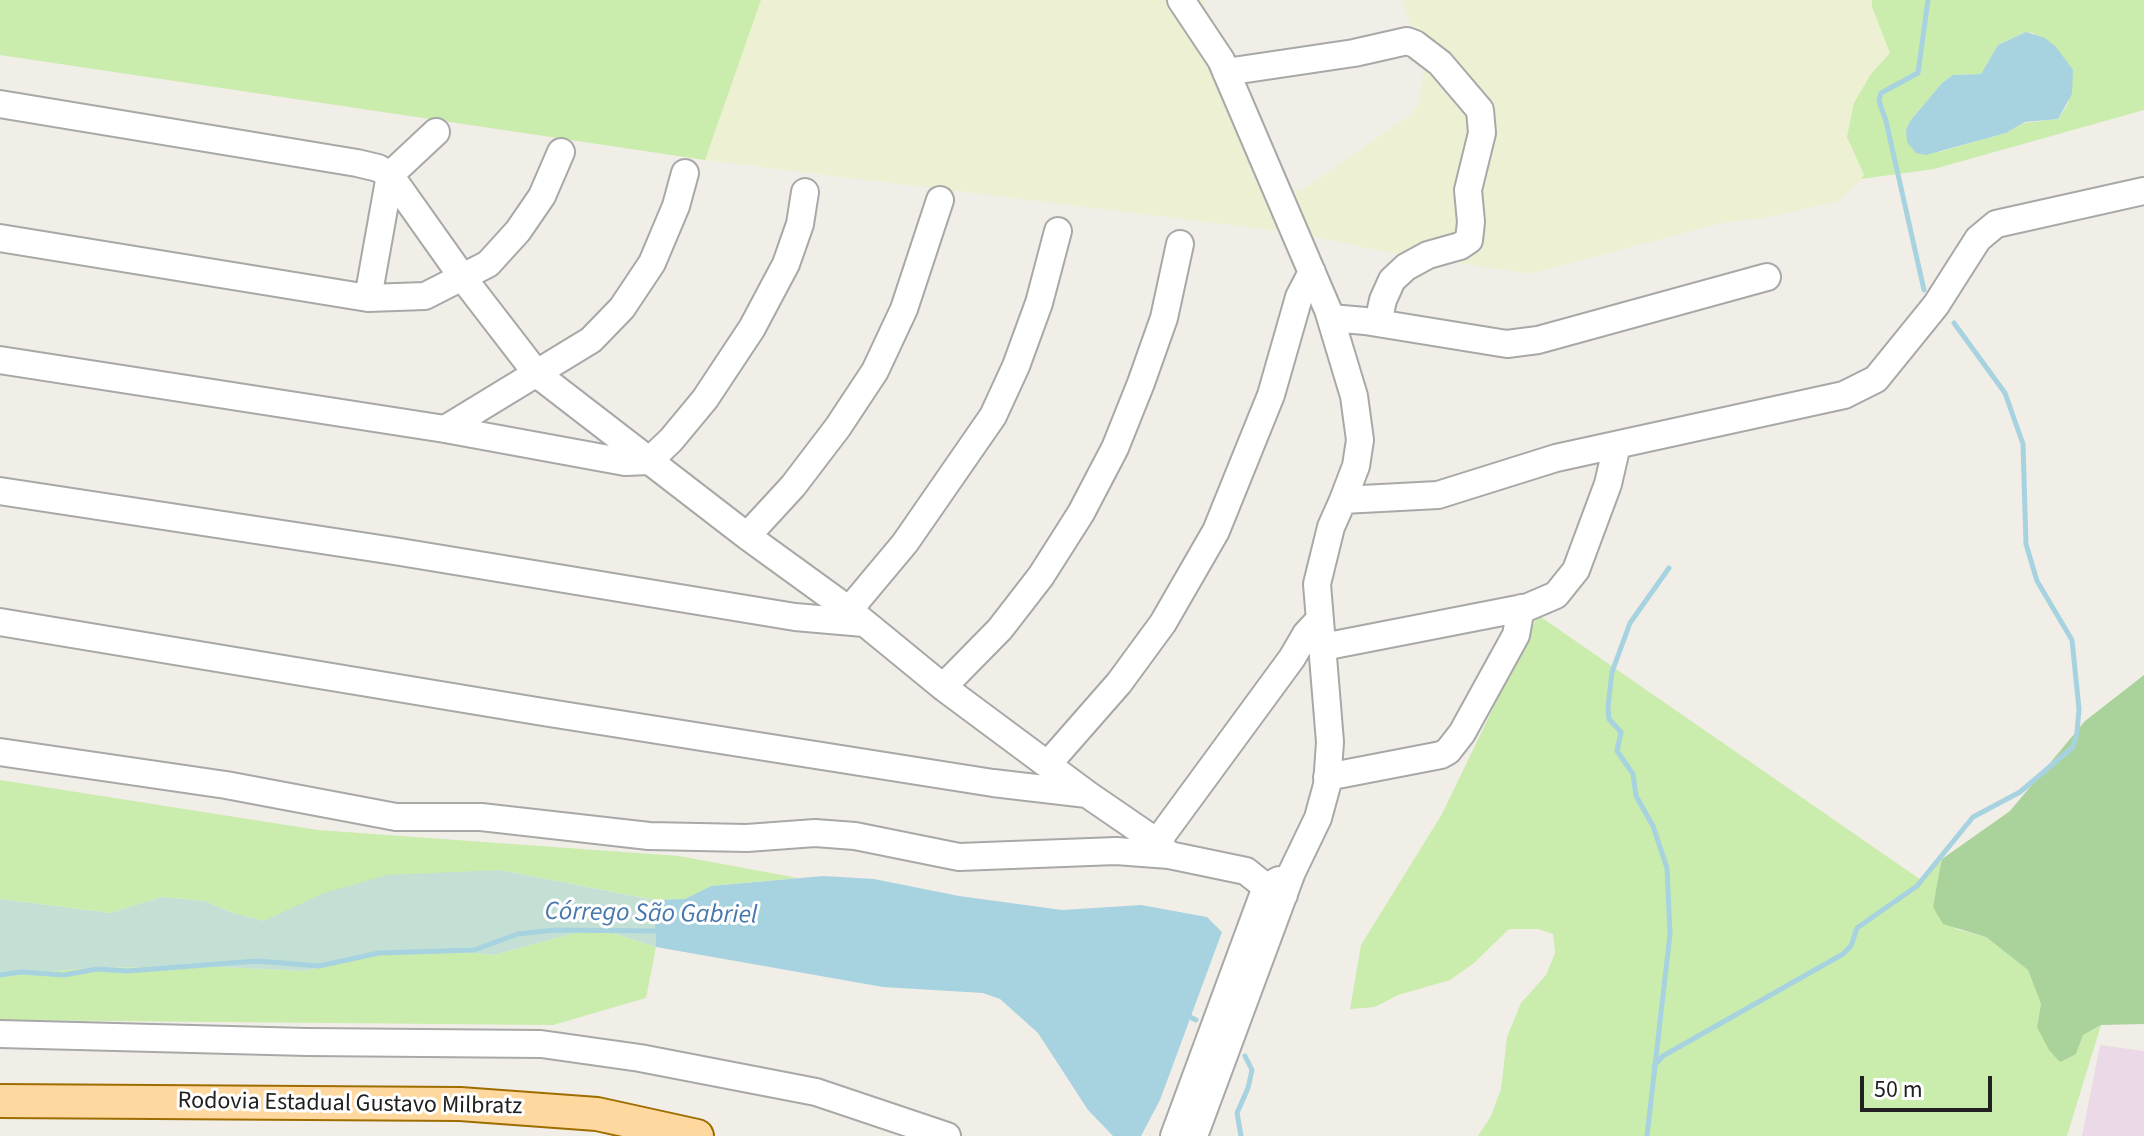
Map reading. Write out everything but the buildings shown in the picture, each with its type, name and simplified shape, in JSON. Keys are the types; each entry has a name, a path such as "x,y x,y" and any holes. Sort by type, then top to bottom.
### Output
{"main road":[{"name":"Rodovia Estadual Gustavo Milbratz","path":"0,1101 460,1104 597,1114 697,1136"}],"street":[{"path":"1174,1136 1281,884 1318,818 1327,777 1330,742 1317,584 1331,527 1356,466 1360,440 1354,396 1331,318 1226,72 1181,0"},
{"path":"1226,72 1354,53 1407,41 1440,63 1480,110 1482,133 1468,190 1469,240 1406,267 1392,280 1378,323"},
{"path":"0,104 357,163 378,168 390,175 463,278 537,374 856,616 943,687 1163,849"},
{"path":"368,298 390,175 436,132"},
{"path":"0,238 368,298 425,296 488,264 518,231 542,196 561,152"},
{"path":"445,429 591,340 622,308 652,263 676,206 685,173"},
{"path":"1343,500 1438,495 1556,458 1844,395 1876,379 1905,347 1978,239 1996,224 2144,191"},
{"path":"0,360 445,429 625,462 649,461 705,399 752,328 786,264 800,224 805,192"},
{"path":"747,536 793,486 875,371 904,309 940,200"},
{"path":"856,616 993,416 1016,366 1039,303 1058,231"},
{"path":"943,687 1008,618 1041,576 1081,513 1115,448 1141,383 1164,318 1180,244"},
{"path":"1048,764 1119,683 1163,623 1216,531 1271,395 1299,297 1312,272"},
{"path":"1331,318 1498,344 1522,342 1767,277"},
{"path":"1323,647 1521,608 1556,595 1576,570 1608,484 1617,445"},
{"path":"0,491 394,551 795,617 856,616"},
{"path":"1327,777 1441,755 1448,751 1462,733 1516,635 1521,608"},
{"path":"1163,849 1306,634 1320,619"},
{"path":"0,622 543,712 993,783 1087,794"},
{"path":"0,752 226,785 396,817 481,817 649,836 747,838 815,833 855,836 959,857 1163,849 1246,871 1281,884"},
{"path":"1194,1136 1281,884"},
{"path":"0,1034 541,1044 697,1068 816,1092 947,1136"}],"shaded area":[{"path":"2100,1045 2144,1051 2144,1136 2082,1136"}],"green space":[{"path":"0,0 761,0 705,160 0,55"},
{"path":"761,0 1203,0 1260,146 1283,189 1302,190 1410,115 1419,103 1425,60 1401,0 1872,0 1890,53 1871,74 1847,137 1864,176 1840,201 1768,217 1722,223 1529,274 1371,249 1303,234 705,160"},
{"path":"1872,0 2144,0 2144,110 1934,169 1861,179 1864,175 1847,137 1854,103 1871,74 1890,53","holes":["2026,32 2034,33 2069,102 2058,119 2024,123 2006,133 1939,152 1906,130 1942,83 1953,75 1981,74 1998,45"]},
{"path":"1538,615 1921,880 1942,859 1933,907 1956,929 1986,937 2028,970 2041,1004 2037,1027 2076,1054 2083,1035 2101,1025 2067,1136 1478,1136 1491,1116 1501,1089 1507,1037 1521,1003 1546,975 1555,953 1553,934 1538,929 1509,929 1474,963 1450,980 1398,995 1375,1007 1350,1009 1361,945 1442,814"},
{"path":"2144,675 2144,1024 2101,1025 2083,1035 2076,1054 2060,1062 2049,1050 2037,1027 2041,1004 2028,970 1986,937 1943,924 1933,907 1940,868 1942,859 2010,811 2085,721"},
{"path":"0,780 318,830 679,856 798,878 711,886 685,899 655,900 500,870 289,911 264,921 204,901 162,897 110,913 0,899"},
{"path":"500,870 654,900 656,947 613,933 575,933 494,955 439,949 364,957 304,971 203,966 90,968 0,976 0,899 110,913 162,897 204,901 264,921 324,893 387,875"},
{"path":"575,933 613,933 656,947 646,998 553,1025 0,1020 0,976 90,968 203,966 304,971 364,957 439,949 494,955"}],"water":[{"path":"2026,32 2045,38 2073,70 2072,94 2058,119 2025,122 2006,133 1926,155 1916,153 1907,142 1906,130 1942,83 1953,75 1981,74 1998,45"},
{"path":"823,876 874,879 959,896 1062,910 1141,905 1207,917 1222,932 1160,1100 1141,1136 1113,1136 1088,1110 1038,1033 1000,999 983,993 883,987 656,947 654,900 685,899 711,886"}],"waterway":[{"path":"1924,290 1879,101 1881,93 1918,73 1928,0"},
{"path":"1654,1066 1663,1056 1843,954 1851,946 1857,928 1917,886 1973,817 2020,792 2073,747 2079,709 2072,640 2037,581 2026,544 2023,444 2005,393 1954,323"},
{"path":"1647,1136 1670,934 1667,868 1653,826 1636,796 1633,774 1617,751 1621,732 1609,719 1608,707 1612,672 1630,623 1669,568"},
{"name":"Córrego São Gabriel","path":"0,975 21,972 64,975 97,969 127,971 257,961 319,966 379,953 474,950 518,934 555,930 661,931"},
{"name":"Córrego São Gabriel","path":"1186,1015 1196,1020"},
{"name":"Córrego São Gabriel","path":"1241,1136 1237,1113 1252,1070 1245,1056"}]}
